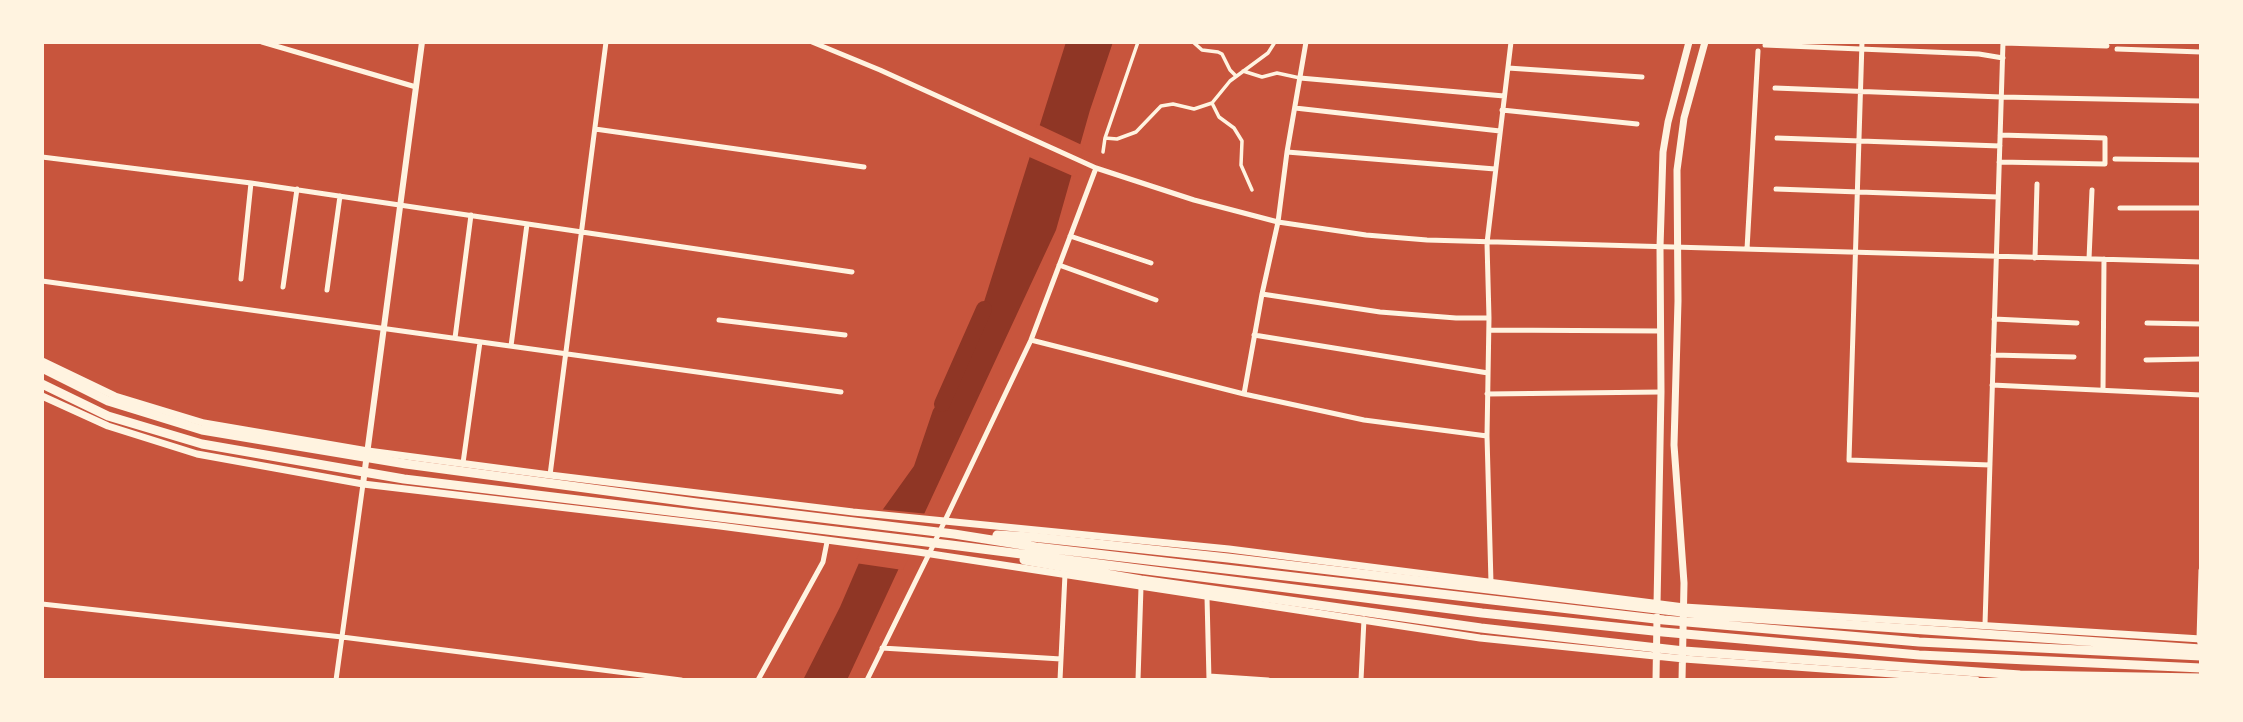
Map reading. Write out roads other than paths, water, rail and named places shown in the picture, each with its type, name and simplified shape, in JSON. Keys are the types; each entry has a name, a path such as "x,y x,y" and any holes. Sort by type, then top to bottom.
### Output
{"highway":[{"path":"42,368 108,401 202,430 406,464 683,502 1664,621 1919,642 2201,656"},
{"path":"42,384 108,415 202,444 404,479 1482,613 1919,655 2201,668"},
{"path":"954,534 1032,537 1758,620 2201,649"},
{"path":"951,545 1141,580 1684,655 1751,656 2020,674 2201,678"}],"main road":[{"path":"1656,680 1661,391 1660,247 1665,142 1689,42"},
{"path":"1682,680 1684,610 1674,444 1678,301 1677,170 1682,128 1705,42"},
{"path":"42,361 115,396 204,423 369,451 853,512 1229,549 1657,607"},
{"path":"42,396 108,426 197,454 363,484 911,551 1480,638 1656,652"},
{"path":"1684,610 1985,624 2200,639"},
{"path":"1684,655 1871,677 1976,680"}],"street":[{"path":"262,42 416,87"},
{"path":"335,680 369,451 422,42"},
{"path":"550,475 606,42"},
{"path":"812,42 1096,168 1194,200 1278,222 1396,238 1487,243 2201,262"},
{"path":"1103,152 1105,138 1138,42"},
{"path":"1193,42 1202,50 1222,54 1236,76"},
{"path":"1105,138 1117,139 1136,132 1161,106 1173,104 1194,109 1212,103 1236,76 1268,52 1275,42"},
{"path":"1244,394 1278,222 1306,42"},
{"path":"1490,583 1486,436 1489,330 1487,243 1511,42"},
{"path":"1985,624 2003,43 2107,46"},
{"path":"1765,46 1862,46 2003,58"},
{"path":"1862,46 1849,460 1990,465"},
{"path":"2117,49 2201,52"},
{"path":"1747,249 1758,51"},
{"path":"1508,68 1642,77"},
{"path":"1243,71 1262,78 1277,73 1300,78 1504,96"},
{"path":"1775,88 2001,97 2201,101"},
{"path":"1212,103 1220,117 1234,128 1242,141 1241,165 1252,190"},
{"path":"1295,108 1500,131"},
{"path":"1502,110 1637,124"},
{"path":"595,129 864,167"},
{"path":"1999,162 2105,164 2105,138 2000,135"},
{"path":"1777,138 2000,146"},
{"path":"1287,152 1495,169"},
{"path":"42,157 297,189 852,272"},
{"path":"2115,159 2201,160"},
{"path":"867,680 1031,340 1096,168"},
{"path":"241,279 251,183"},
{"path":"2035,258 2037,184"},
{"path":"283,287 297,189"},
{"path":"1776,189 1998,197"},
{"path":"2089,259 2092,190"},
{"path":"327,290 340,196"},
{"path":"2120,208 2201,208"},
{"path":"455,338 471,215"},
{"path":"511,346 527,224"},
{"path":"1070,236 1151,263"},
{"path":"2102,390 2104,260"},
{"path":"1059,265 1156,300"},
{"path":"42,281 841,391"},
{"path":"1262,294 1380,312 1489,318"},
{"path":"1994,319 2077,323"},
{"path":"719,320 845,335"},
{"path":"2147,323 2201,324"},
{"path":"1489,330 1661,331"},
{"path":"1254,335 1488,373"},
{"path":"1031,340 1244,394 1364,420 1486,436"},
{"path":"463,463 480,342"},
{"path":"1993,355 2074,357"},
{"path":"2146,360 2201,359"},
{"path":"1992,385 2201,395"},
{"path":"1487,394 1661,391"},
{"path":"758,680 824,562 827,542"},
{"path":"2201,570 2201,649"},
{"path":"1060,680 1065,574"},
{"path":"1138,680 1141,587"},
{"path":"1207,597 1209,678 1268,680"},
{"path":"42,604 342,637 681,680"},
{"path":"1362,680 1364,619"},
{"path":"882,648 1061,659"}],"waterway":[{"path":"942,404 984,309"}]}
